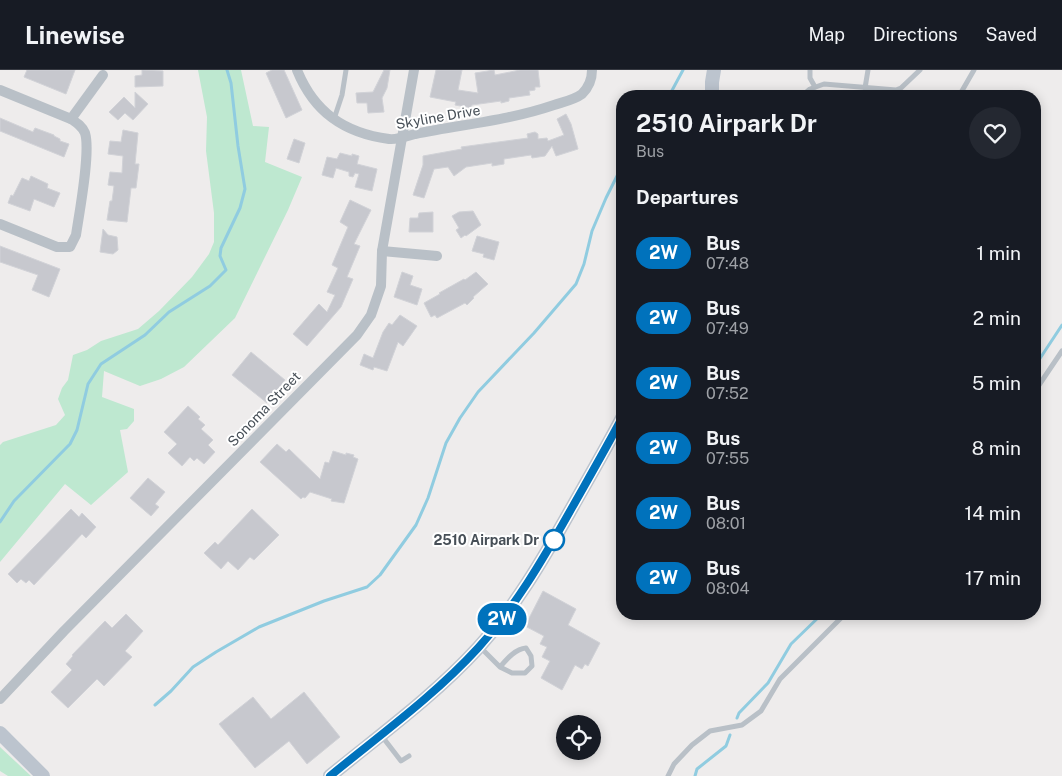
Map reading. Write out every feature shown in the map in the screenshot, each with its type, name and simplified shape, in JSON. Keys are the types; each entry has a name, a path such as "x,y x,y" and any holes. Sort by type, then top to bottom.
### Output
{"street":[{"name":"Skyline Drive","path":"297,70 314,102 334,119 364,133 393,140 415,134 484,124 528,114 575,98 587,87 592,70"},
{"name":"Sonoma Street","path":"0,699 64,631 357,335 371,315 381,286 382,251 414,70"},
{"path":"712,90 714,70"},
{"path":"72,119 103,75"},
{"path":"0,90 72,119 80,125 84,132 86,148 76,235 70,247 57,247 0,224"},
{"path":"382,251 437,256"},
{"path":"330,776 453,674 480,646 518,599 536,572 616,429"},
{"path":"0,733 44,776"}],"lane":[{"path":"334,119 342,95 346,70"},
{"path":"810,70 810,78 815,87"},
{"path":"865,88 868,70"},
{"path":"809,90 824,84 896,90 901,88 920,70"},
{"path":"962,90 974,70"},
{"path":"1041,382 1062,351"},
{"path":"668,776 674,764 692,745 710,731 742,724 761,711 780,679 839,620"},
{"path":"480,646 500,668 512,673 525,673 532,666 532,656 526,648 522,648 509,657 500,668"},
{"path":"380,735 401,761 408,756"}],"green space":[{"path":"198,70 241,70 253,126 269,127 265,162 302,177 288,210 235,318 184,367 161,379 140,386 104,371 102,397 134,409 134,421 127,429 120,430 128,472 91,505 65,484 0,562 0,445 3,442 56,425 65,415 58,399 62,388 68,380 73,355 87,350 101,341 138,329 159,311 192,277 209,254 214,242 214,213 206,151 207,117"},
{"path":"0,747 31,776 8,776 0,771"}],"building":[{"path":"27,70 75,70 66,94 24,77"},
{"path":"142,70 163,71 163,86 135,87 135,76 142,75"},
{"path":"272,70 284,70 302,110 286,118 266,73"},
{"path":"384,70 390,70 387,88 382,98 384,112 368,113 367,103 357,103 356,93 373,92"},
{"path":"436,70 462,70 458,90 478,93 475,73 494,70 495,75 520,70 538,70 540,87 535,87 535,90 529,91 530,95 509,98 509,101 501,103 501,101 472,105 471,108 455,105 456,102 430,97"},
{"path":"135,92 148,104 133,120 125,113 118,120 109,112 124,97 135,108"},
{"path":"566,114 578,149 556,156 552,146 545,156 532,158 531,155 504,159 504,164 492,166 492,163 466,167 454,176 448,167 434,169 424,198 413,195 423,165 423,156 462,149 461,147 528,138 527,134 535,132 538,134 538,139 547,138 548,141 564,135 557,119"},
{"path":"0,118 33,132 35,128 54,135 60,141 69,144 64,157 0,131"},
{"path":"123,130 138,133 135,164 139,164 136,188 131,188 127,222 107,220 114,186 108,185 110,172 122,173 123,156 108,154 110,141 121,142"},
{"path":"294,139 305,143 299,163 287,159"},
{"path":"340,153 359,156 357,164 377,169 372,191 355,187 359,174 355,173 353,177 349,176 349,172 336,168 333,178 322,175 327,157 337,159"},
{"path":"31,176 48,184 47,188 60,193 54,207 34,199 30,211 8,203 22,178 29,181"},
{"path":"350,200 371,210 354,244 360,246 347,277 353,279 341,307 307,346 293,334 319,304 327,312 335,295 327,292 338,268 332,265 348,227 340,222"},
{"path":"473,211 481,225 461,238 456,230 459,228 452,216 459,212"},
{"path":"433,212 433,232 409,232 410,218 418,218 419,213"},
{"path":"103,229 108,235 117,237 118,250 113,254 100,252"},
{"path":"477,236 499,242 494,260 483,257 484,254 472,251"},
{"path":"0,246 60,269 49,297 32,290 38,275 0,262"},
{"path":"402,272 413,276 410,285 422,289 417,305 394,297"},
{"path":"476,272 488,284 467,305 465,303 437,318 435,315 431,317 424,303"},
{"path":"400,315 417,326 403,346 398,342 387,371 374,367 373,370 360,365 364,354 373,358 383,332 389,323 392,325"},
{"path":"251,352 285,380 267,403 232,375"},
{"path":"188,406 200,417 198,419 205,425 201,429 213,440 208,445 215,452 204,464 197,458 194,461 190,457 182,466 168,453 177,444 164,432"},
{"path":"277,444 286,452 289,449 320,479 325,462 329,463 333,451 354,455 353,457 358,459 344,503 331,501 332,499 310,492 305,498 301,499 260,462"},
{"path":"148,478 165,492 155,504 159,507 151,516 130,498"},
{"path":"71,509 79,517 82,513 96,527 86,538 82,534 34,585 29,580 26,583 21,579 17,583 8,574"},
{"path":"252,509 279,535 254,560 250,557 238,570 228,561 221,569 204,553 215,542 218,545"},
{"path":"543,591 576,609 568,625 600,643 588,666 585,664 582,669 575,665 562,690 541,678 550,661 542,657 547,647 540,644 544,636 525,626"},
{"path":"126,614 143,631 125,651 132,657 104,686 97,679 68,708 51,692 72,670 66,664 72,655 105,621 112,628"},
{"path":"304,692 340,737 307,764 289,741 255,768 219,724 253,697 271,719"}],"waterway":[{"path":"0,522 14,501 70,444 77,430 88,384 101,364 145,335 169,312 210,286 226,270 220,256 221,248 240,208 245,189 231,83 227,70"},
{"path":"672,90 683,70"},
{"path":"155,705 193,667 259,627 324,601 367,587 380,575 416,525 428,498 446,443 460,418 478,392 534,333 576,284 584,264 592,231 616,178"},
{"path":"1041,357 1062,325"},
{"path":"737,718 739,713 768,683 791,644 816,620"},
{"path":"695,776 697,769 726,746 730,735"}],"bus line":[{"name":"2W","path":"330,776 424,700 480,646 518,599 536,572 616,429"}],"place":[{"name":"2510 Airpark Dr","path":"554,540"}]}
